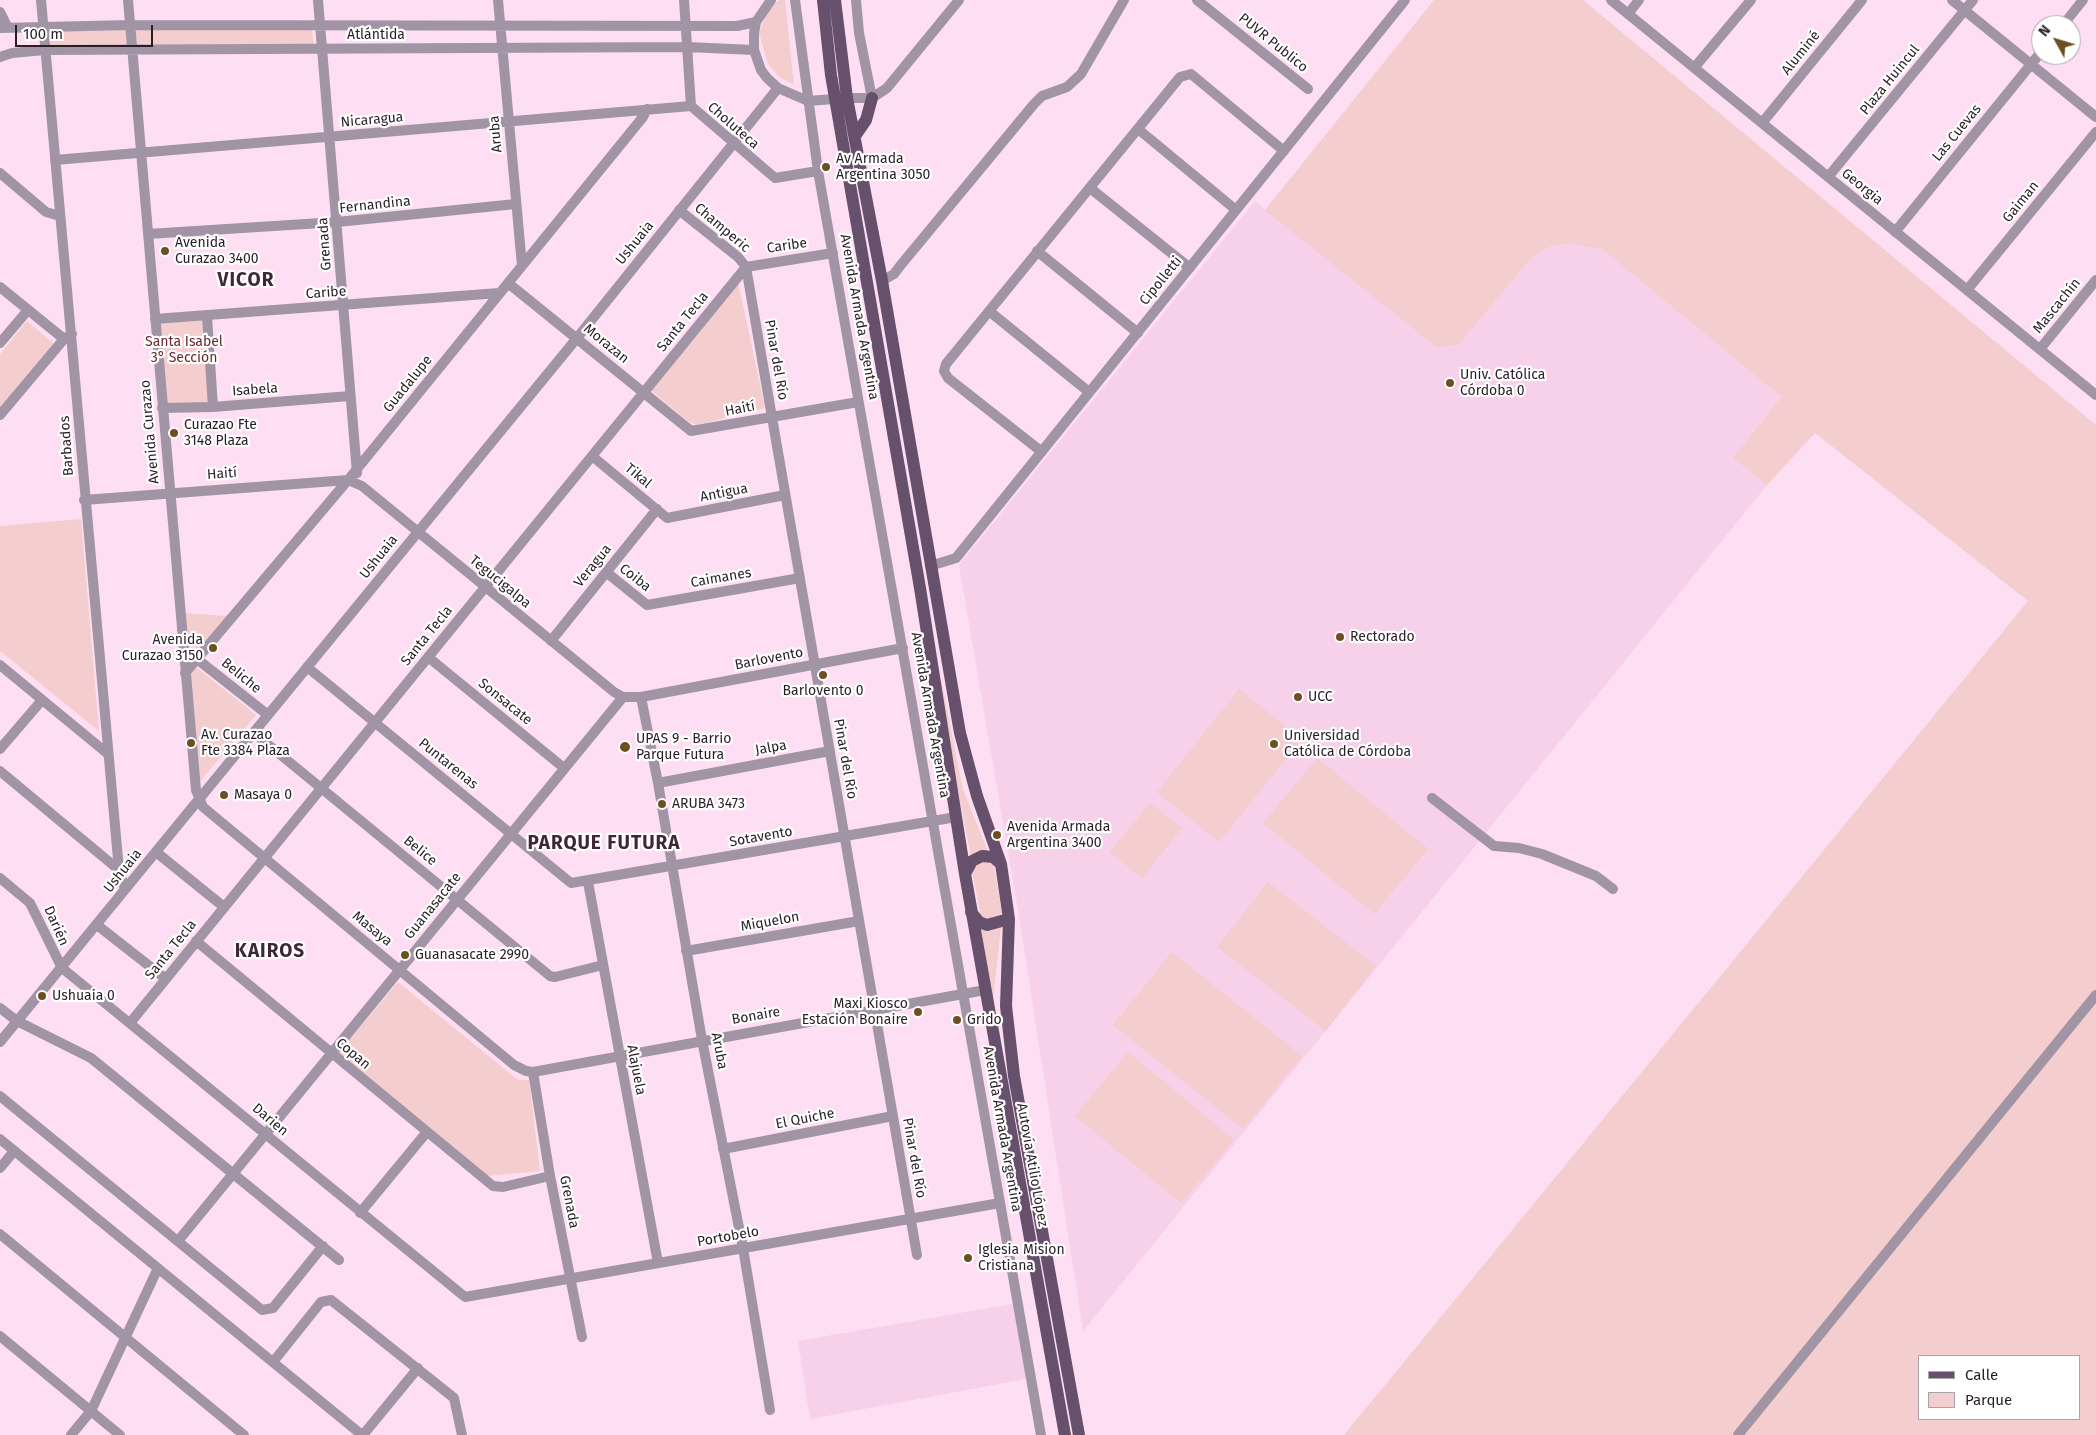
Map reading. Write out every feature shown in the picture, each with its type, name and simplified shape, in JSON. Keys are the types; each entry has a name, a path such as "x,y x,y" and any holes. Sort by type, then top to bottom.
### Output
{"main road":[{"name":"Avenida Armada Argentina","path":"822,0 841,99 985,990"},
{"name":"Avenida Armada Argentina","path":"835,0 841,99 855,136 966,765 1001,864 1009,918 1006,1006"},
{"path":"855,136 866,120 872,98"},
{"path":"965,874 972,861 982,856 993,857 1001,864"},
{"path":"972,912 979,922 987,925 1009,918"},
{"name":"Autovía Atilio López","path":"985,990 1065,1435"},
{"name":"Autovía Atilio López","path":"1006,1006 1014,1076 1079,1435"}],"street":[{"name":"Barbados","path":"41,0 60,216 68,337 119,870 125,889"},
{"name":"Avenida Curazao","path":"128,0 185,673 196,790 199,800"},
{"name":"Grenada","path":"318,0 356,470 362,486"},
{"name":"Aruba","path":"498,0 522,266"},
{"name":"Choluteca","path":"684,0 690,106 771,176 781,178 818,171"},
{"path":"771,0 756,22 754,50 761,70 778,88 808,101 872,98 887,88 959,0"},
{"name":"Avenida Armada Argentina","path":"795,0 818,171 1041,1435"},
{"path":"856,0 859,33 872,98"},
{"path":"882,281 894,274 1034,104 1042,96 1067,88 1081,74 1124,0"},
{"name":"PUVR Publico","path":"1198,0 1308,89"},
{"name":"Cipolletti","path":"930,566 956,558 1405,0"},
{"name":"Georgia","path":"1610,0 2096,395"},
{"path":"1628,14 1639,0"},
{"path":"1694,68 1751,0"},
{"name":"Aluminé","path":"1762,124 1862,0"},
{"path":"1952,0 2031,64"},
{"name":"Plaza Huincul","path":"1828,177 1973,0"},
{"path":"2071,15 2083,0"},
{"path":"0,12 4,27"},
{"name":"Atlántida","path":"4,27 130,25 742,25 756,22"},
{"name":"Atlántida","path":"0,57 12,53 45,50 687,47 754,50"},
{"name":"Las Cuevas","path":"1895,232 2031,64"},
{"path":"2032,65 2096,117"},
{"path":"1042,452 948,378 944,371 946,364 1180,77 1191,74 1284,151"},
{"name":"Ushuaia","path":"0,1042 577,338 778,88"},
{"name":"Nicaragua","path":"55,160 690,106"},
{"name":"Guadalupe","path":"185,673 348,480 643,117 647,109"},
{"path":"1138,129 1236,210"},
{"name":"Gaiman","path":"1967,290 2096,132"},
{"path":"0,174 46,212 60,216"},
{"path":"1090,188 1190,268"},
{"name":"Fernandina","path":"148,234 337,222 516,204"},
{"name":"Champeric","path":"679,210 738,257 746,267"},
{"path":"1037,251 1138,332"},
{"name":"Caribe","path":"746,267 833,253"},
{"name":"Santa Tecla","path":"130,1023 746,267"},
{"name":"Pinar del Río","path":"746,267 917,1256"},
{"name":"Mascachín","path":"2040,349 2096,280"},
{"name":"Morazan","path":"508,283 686,428"},
{"path":"0,287 28,310 68,337 0,415"},
{"name":"Caribe","path":"155,319 499,293"},
{"path":"0,343 28,310"},
{"path":"989,311 1089,392"},
{"path":"207,316 213,406"},
{"name":"Isabela","path":"162,408 350,396"},
{"name":"Haití","path":"686,428 695,431 858,402"},
{"name":"Tikal","path":"592,456 667,518"},
{"name":"Haití","path":"84,500 169,492 348,480 362,486"},
{"name":"Tegucigalpa","path":"362,486 551,641 623,697"},
{"name":"Antigua","path":"667,518 785,495"},
{"name":"Veragua","path":"551,641 657,510"},
{"name":"Coiba","path":"606,572 647,605"},
{"name":"Caimanes","path":"647,605 800,578"},
{"name":"Barlovento","path":"641,697 903,648"},
{"name":"Sonsacate","path":"428,657 564,768"},
{"name":"Beliche","path":"197,659 268,715"},
{"path":"0,665 108,754"},
{"name":"Puntarenas","path":"307,667 571,883"},
{"path":"623,697 641,697"},
{"name":"Guanasacate","path":"178,1241 623,697"},
{"name":"Aruba","path":"641,697 658,783 702,1040 743,1248 770,1410"},
{"path":"0,749 42,700"},
{"name":"Belice","path":"254,733 550,976 603,965"},
{"name":"Jalpa","path":"658,783 830,751"},
{"path":"0,771 119,870"},
{"path":"1432,798 1494,846 1518,848 1542,854 1596,876 1613,889"},
{"name":"Masaya","path":"199,800 207,812 514,1065 533,1072"},
{"name":"Sotavento","path":"571,883 588,882 956,816"},
{"path":"156,852 224,907"},
{"name":"Darién","path":"0,878 30,903 62,968"},
{"name":"Alajuela","path":"588,882 658,1263"},
{"name":"Miquelon","path":"686,951 859,921"},
{"path":"97,925 166,979"},
{"name":"Copan","path":"196,942 426,1133 493,1186 503,1187 550,1176"},
{"name":"Darien","path":"62,968 460,1294"},
{"name":"Bonaire","path":"533,1072 619,1054 985,990"},
{"path":"1738,1435 2096,995"},
{"path":"0,1008 18,1021 91,1058 339,1260"},
{"name":"Grenada","path":"533,1072 550,1176 582,1337"},
{"path":"0,1096 258,1308 266,1310 273,1308 323,1246"},
{"name":"El Quiche","path":"723,1149 893,1116"},
{"path":"360,1213 426,1133"},
{"path":"0,1139 363,1435 418,1368"},
{"path":"0,1168 14,1151"},
{"name":"Portobelo","path":"460,1294 470,1297 1000,1203"},
{"path":"0,1234 244,1435"},
{"path":"71,1435 91,1411 124,1337 158,1268"},
{"path":"273,1362 322,1302 331,1300 454,1398 462,1435"},
{"path":"0,1336 120,1435"}],"shaded area":[{"name":"Universidad Católica de Córdoba","path":"1255,201 1436,347 1530,259 1549,247 1575,242 1602,249 1781,397 1733,458 1767,485 1083,1331 1020,922 959,565"},
{"path":"1018,1303 1031,1378 810,1419 798,1341"}],"green space":[{"path":"785,0 794,85 779,77 768,64 759,33 766,15 775,3"},
{"path":"1434,0 1583,0 2096,425 2096,1435 1344,1435 2028,601 1815,433 1767,485 1733,458 1781,397 1602,249 1570,243 1549,247 1530,259 1458,345 1436,347 1265,210"},
{"path":"127,26 129,47 48,47 46,29"},
{"path":"312,28 314,51 136,46 135,30"},
{"path":"738,282 765,408 697,425 689,422 648,388"},
{"name":"Santa Isabel 3° Sección","path":"205,317 211,404 165,407 158,321"},
{"path":"27,321 54,344 0,409 0,354"},
{"path":"81,519 99,731 0,651 0,526"},
{"path":"184,613 227,616 189,664"},
{"path":"936,654 963,789 988,852 971,857 944,718"},
{"path":"196,667 256,715 197,785 190,674"},
{"path":"1239,689 1302,739 1219,842 1157,792"},
{"path":"1317,758 1428,849 1374,914 1263,823"},
{"path":"1150,803 1182,828 1142,878 1110,852"},
{"path":"985,861 993,865 1002,913 998,920 987,922 981,917 972,871 975,863"},
{"path":"1268,882 1376,966 1326,1031 1217,947"},
{"path":"1001,927 993,1000 980,929"},
{"path":"1172,952 1302,1056 1243,1129 1113,1025"},
{"path":"398,982 518,1080 529,1080 540,1171 488,1176 338,1053"},
{"path":"1128,1052 1234,1140 1181,1203 1075,1116"}],"place":[{"name":"Av Armada Argentina 3050","path":"826,167"},
{"name":"Avenida Curazao 3400","path":"165,251"},
{"name":"Univ. Católica Córdoba 0","path":"1450,383"},
{"name":"Curazao Fte 3148 Plaza","path":"174,433"},
{"name":"Rectorado","path":"1340,637"},
{"name":"Avenida Curazao 3150","path":"213,648"},
{"name":"Barlovento 0","path":"823,675"},
{"name":"UCC","path":"1298,697"},
{"name":"Av. Curazao Fte 3384 Plaza","path":"191,743"},
{"name":"Universidad Católica de Córdoba","path":"1274,744"},
{"name":"UPAS 9 - Barrio Parque Futura","path":"625,747"},
{"name":"Masaya 0","path":"224,795"},
{"name":"ARUBA 3473","path":"662,804"},
{"name":"Avenida Armada Argentina 3400","path":"997,835"},
{"name":"Guanasacate 2990","path":"405,955"},
{"name":"Ushuaia 0","path":"42,996"},
{"name":"Maxi Kiosco Estación Bonaire","path":"918,1012"},
{"name":"Grido","path":"957,1020"},
{"name":"Iglesia Mision Cristiana","path":"968,1258"}],"district":[{"name":"VICOR","path":"246,281"},
{"name":"PARQUE FUTURA","path":"604,844"},
{"name":"KAIROS","path":"270,952"}]}
